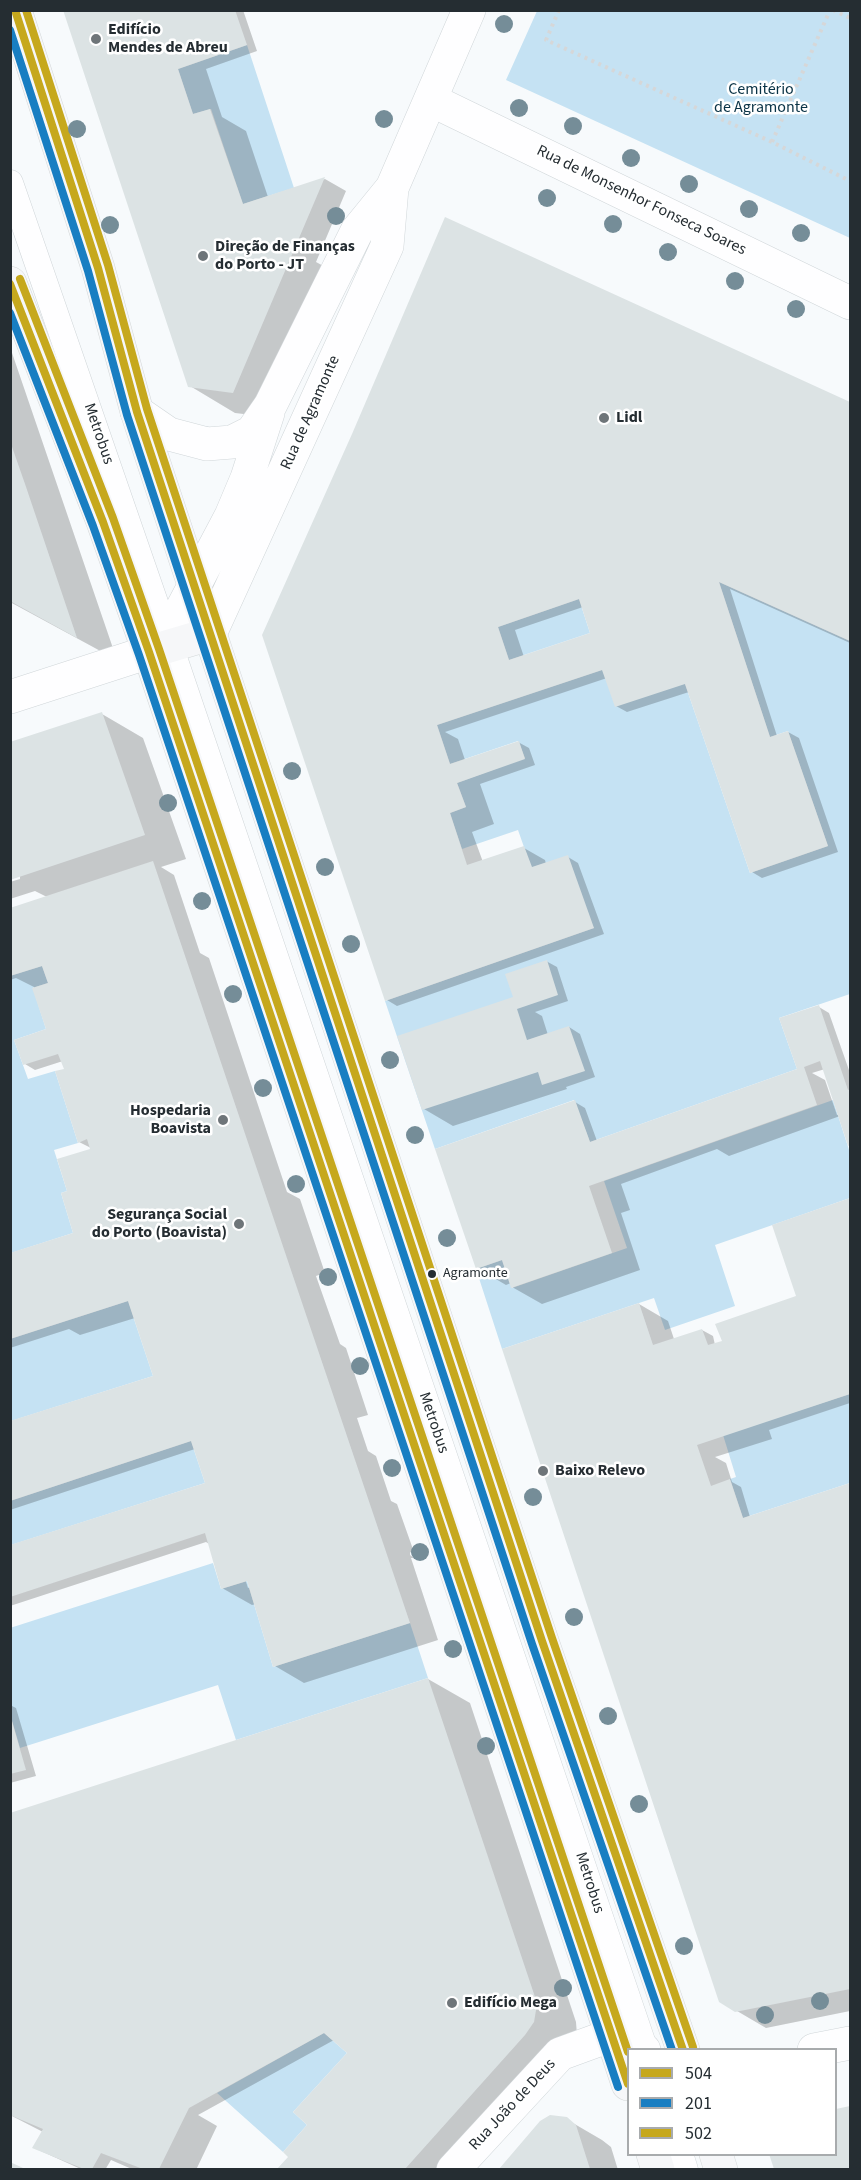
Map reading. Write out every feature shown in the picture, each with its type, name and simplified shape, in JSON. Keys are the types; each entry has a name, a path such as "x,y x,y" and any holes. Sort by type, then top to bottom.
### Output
{"main road":[{"path":"15,10 98,268 137,412 542,1641 683,2048"},
{"path":"10,283 103,522 162,644 627,2081"},
{"path":"162,644 210,634"}],"street":[{"name":"Rua de Agramonte","path":"162,644 195,587 243,488 270,406 357,231 392,188 469,10"},
{"name":"Rua de Monsenhor Fonseca Soares","path":"431,100 850,303"},
{"name":"Rua de Agramonte","path":"210,634 387,246 392,188"},
{"name":"Rua de Agramonte","path":"137,412 169,434 207,444 232,442 252,432 270,406"},
{"path":"10,697 162,644"},
{"path":"612,2035 643,2048"},
{"name":"Rua João de Deus","path":"453,2169 560,2054 612,2035"},
{"path":"820,2048 850,2043"}],"lane":[{"path":"10,42 98,268"},
{"name":"Metrobus","path":"10,183 162,644 645,2048"}],"path":[{"path":"559,10 546,40 772,142 850,181"},
{"path":"772,142 832,10 850,18"}],"green space":[{"name":"Cemitério de Agramonte","path":"537,11 850,11 850,238 506,80"},
{"path":"247,45 294,188 243,204 211,109 193,114 178,69"},
{"path":"719,582 850,641 850,994 779,1018 797,1069 590,1142 574,1100 435,1149 385,1001 594,928 531,867 518,830 462,849 450,813 466,807 457,783 525,758 518,741 450,764 437,725 602,670 685,684 750,873 828,846 788,731 770,737"},
{"path":"579,599 590,633 509,660 498,627"},
{"path":"42,966 48,983 33,988 46,1029 14,1040 28,1079 55,1071 78,1143 54,1150 67,1191 61,1193 73,1233 11,1253 10,976"},
{"path":"833,1100 850,1153 850,1198 715,1245 735,1306 665,1330 654,1298 502,1349 476,1269 502,1260 512,1288 627,1248 604,1181"},
{"path":"128,1301 153,1376 11,1421 10,1339"},
{"path":"850,1394 850,1483 743,1518 730,1479 736,1477 723,1435"},
{"path":"191,1441 205,1483 11,1545 10,1501"},
{"path":"213,1563 221,1589 247,1581 273,1667 410,1623 428,1678 236,1740 218,1685 20,1748 11,1717 10,1628"},
{"path":"324,2033 347,2053 293,2112 307,2125 283,2152 217,2093"}],"building":[{"path":"63,10 235,10 247,45 178,69 193,114 210,109 243,204 325,177 233,393 188,387"},
{"path":"445,217 850,402 850,641 719,582 770,737 788,731 828,846 750,873 685,684 615,707 602,670 437,725 450,764 519,741 525,759 457,783 466,807 450,813 467,865 524,846 532,867 568,855 594,928 385,1001 262,635 352,434","holes":["579,599 590,633 509,660 498,627"]},
{"path":"11,444 25,484 77,638 10,601"},
{"path":"102,712 145,835 10,880 10,742"},
{"path":"153,861 410,1623 273,1667 247,1581 221,1589 205,1533 10,1597 10,1545 205,1483 191,1441 10,1501 10,1421 153,1376 128,1301 10,1339 10,1253 73,1233 61,1193 67,1191 57,1159 90,1149 87,1139 78,1143 55,1071 64,1069 58,1054 23,1065 14,1040 46,1029 32,988 48,983 42,966 10,976 10,908"},
{"path":"547,960 558,995 517,1009 527,1040 569,1026 585,1071 542,1085 538,1072 422,1110 397,1036 513,997 505,974"},
{"path":"819,1005 848,1090 850,1089 850,1145 848,1146 820,1061 804,1067 817,1105 589,1186 612,1253 511,1288 502,1260 476,1269 435,1149 575,1100 590,1142 797,1069 779,1018"},
{"path":"850,1198 850,1394 697,1445 711,1486 730,1479 743,1518 850,1483 850,1989 735,2012 719,2002 502,1349 639,1303 653,1345 702,1329 708,1345 722,1341 715,1324 796,1296 772,1225"},
{"path":"428,1678 535,1997 534,2022 525,2035 405,2169 277,2169 288,2157 283,2152 307,2125 293,2112 347,2053 324,2033 189,2108 159,2169 143,2169 101,2153 92,2169 84,2169 32,2148 43,2129 10,2115 10,1813"},
{"path":"10,1719 26,1770 10,1774"},
{"path":"850,2106 850,2169 774,2169 770,2156 837,2156 837,2109"},
{"path":"550,2115 567,2117 576,2125 590,2169 499,2169 540,2121"},
{"path":"10,2162 21,2167 25,2169 10,2169"}],"transit line":[{"name":"504","path":"15,10 98,268 137,412 542,1641 682,2048"},
{"name":"502","path":"26,10 108,265 147,409 552,1638 693,2047"},
{"name":"201","path":"10,30 88,271 127,415 532,1644 671,2048"},
{"name":"502","path":"20,279 113,518 159,649 627,2049"},
{"name":"504","path":"10,284 103,522 149,652 627,2081"},
{"name":"201","path":"10,313 93,526 139,655 618,2087"}],"place":[{"name":"Edifício Mendes de Abreu","path":"96,39"},
{"name":"Direção de Finanças do Porto - JT","path":"203,256"},
{"name":"Lidl","path":"604,418"},
{"name":"Hospedaria Boavista","path":"223,1120"},
{"name":"Segurança Social do Porto (Boavista)","path":"239,1224"},
{"name":"Agramonte","path":"432,1274"},
{"name":"Baixo Relevo","path":"543,1471"},
{"name":"Edifício Mega","path":"452,2003"}]}
